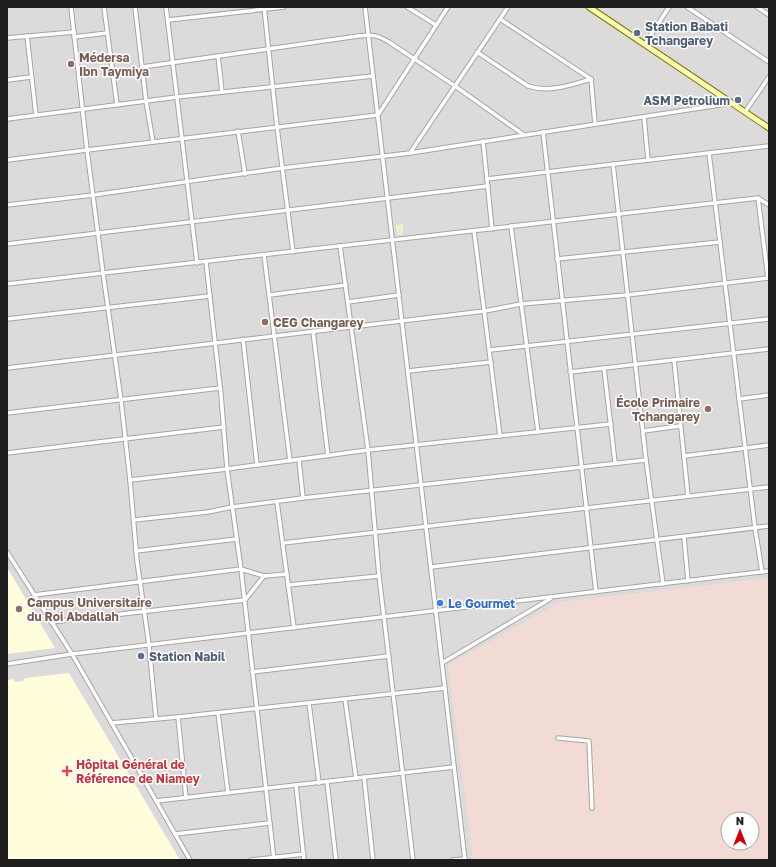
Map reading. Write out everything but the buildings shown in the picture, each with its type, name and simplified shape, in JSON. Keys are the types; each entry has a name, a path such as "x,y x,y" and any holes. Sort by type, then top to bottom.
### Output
{"main road":[{"path":"589,7 769,128"}],"street":[{"path":"71,7 102,273 121,400 136,550 145,611 156,719"},
{"path":"104,7 117,105"},
{"path":"135,7 146,101 153,142"},
{"path":"166,7 197,263"},
{"path":"168,20 264,8 284,7"},
{"path":"365,7 465,859 452,860"},
{"path":"407,7 436,25"},
{"path":"378,115 448,7"},
{"path":"410,153 508,7"},
{"path":"645,44 669,7"},
{"path":"687,7 769,62"},
{"path":"757,7 769,15"},
{"path":"264,8 293,252"},
{"path":"500,19 591,79"},
{"path":"7,38 74,32"},
{"path":"74,37 108,33"},
{"path":"142,66 369,35 380,36 455,86 524,135"},
{"path":"27,36 36,115"},
{"path":"477,52 528,86 535,89 561,87 591,79"},
{"path":"218,56 222,92"},
{"path":"7,119 177,97 374,76"},
{"path":"7,80 32,77"},
{"path":"745,112 769,77"},
{"path":"591,79 595,124"},
{"path":"7,205 93,195 282,168 410,153 732,103"},
{"path":"7,160 378,115"},
{"path":"644,117 648,160"},
{"path":"238,132 245,174"},
{"path":"543,132 596,592"},
{"path":"483,142 492,229"},
{"path":"487,179 769,146"},
{"path":"709,153 750,489 762,572"},
{"path":"613,164 646,460 663,584"},
{"path":"7,244 488,186"},
{"path":"7,368 485,311 521,304 627,295 768,278 758,198"},
{"path":"7,284 758,198 769,205"},
{"path":"511,226 538,432"},
{"path":"474,231 500,436"},
{"path":"557,259 720,242"},
{"path":"340,246 368,450 374,532 413,860"},
{"path":"264,255 290,461"},
{"path":"206,262 224,427 227,469 242,570 252,672 274,859"},
{"path":"270,295 346,285"},
{"path":"348,302 399,295"},
{"path":"7,318 210,296"},
{"path":"490,350 769,319"},
{"path":"313,331 328,456"},
{"path":"243,339 257,465"},
{"path":"570,372 769,349"},
{"path":"674,360 688,496"},
{"path":"408,371 491,362"},
{"path":"604,368 615,463"},
{"path":"7,413 220,388"},
{"path":"739,398 769,395"},
{"path":"130,480 299,460 416,444 611,424"},
{"path":"643,431 680,426"},
{"path":"7,453 224,427"},
{"path":"684,456 769,445"},
{"path":"299,460 303,498"},
{"path":"134,520 208,512 232,507 371,490 646,460"},
{"path":"283,543 769,487"},
{"path":"277,502 294,628"},
{"path":"431,567 769,526"},
{"path":"684,537 688,581"},
{"path":"136,550 237,539"},
{"path":"7,552 72,654 190,860"},
{"path":"34,595 242,570 264,576 287,574"},
{"path":"7,664 72,654 769,571"},
{"path":"51,622 245,600 264,576"},
{"path":"288,585 379,576"},
{"path":"442,663 553,597"},
{"path":"252,672 389,656"},
{"path":"111,723 218,713 445,688"},
{"path":"345,699 356,778"},
{"path":"309,703 319,783"},
{"path":"218,713 228,793"},
{"path":"178,717 186,798"},
{"path":"558,738 589,740 592,808"},
{"path":"156,801 454,767"},
{"path":"364,777 373,860"},
{"path":"328,782 336,860"},
{"path":"296,785 304,860"},
{"path":"175,834 270,823"},
{"path":"251,860 274,859 304,854"}],"shaded area":[{"path":"7,7 769,7 769,860 7,860"},
{"name":"Campus Universitaire du Roi Abdallah","path":"7,568 8,569 55,648 7,654"},
{"path":"769,578 769,860 473,860 448,665 560,602"},
{"name":"Hôpital Général de Référence de Niamey","path":"69,673 180,860 7,860 7,680 13,679 15,682 23,681 25,678"}],"green space":[{"path":"403,224 403,235 397,235 396,225"}],"place":[{"name":"Station Babati Tchangarey","path":"637,33"},
{"name":"Médersa Ibn Taymiya","path":"71,64"},
{"name":"ASM Petrolium","path":"738,100"},
{"name":"CEG Changarey","path":"265,322"},
{"name":"École Primaire Tchangarey","path":"708,409"},
{"name":"Le Gourmet","path":"440,603"},
{"name":"Campus Universitaire du Roi Abdallah","path":"19,609"},
{"name":"Station Nabil","path":"141,656"},
{"name":"Hôpital Général de Référence de Niamey","path":"67,771"}]}
